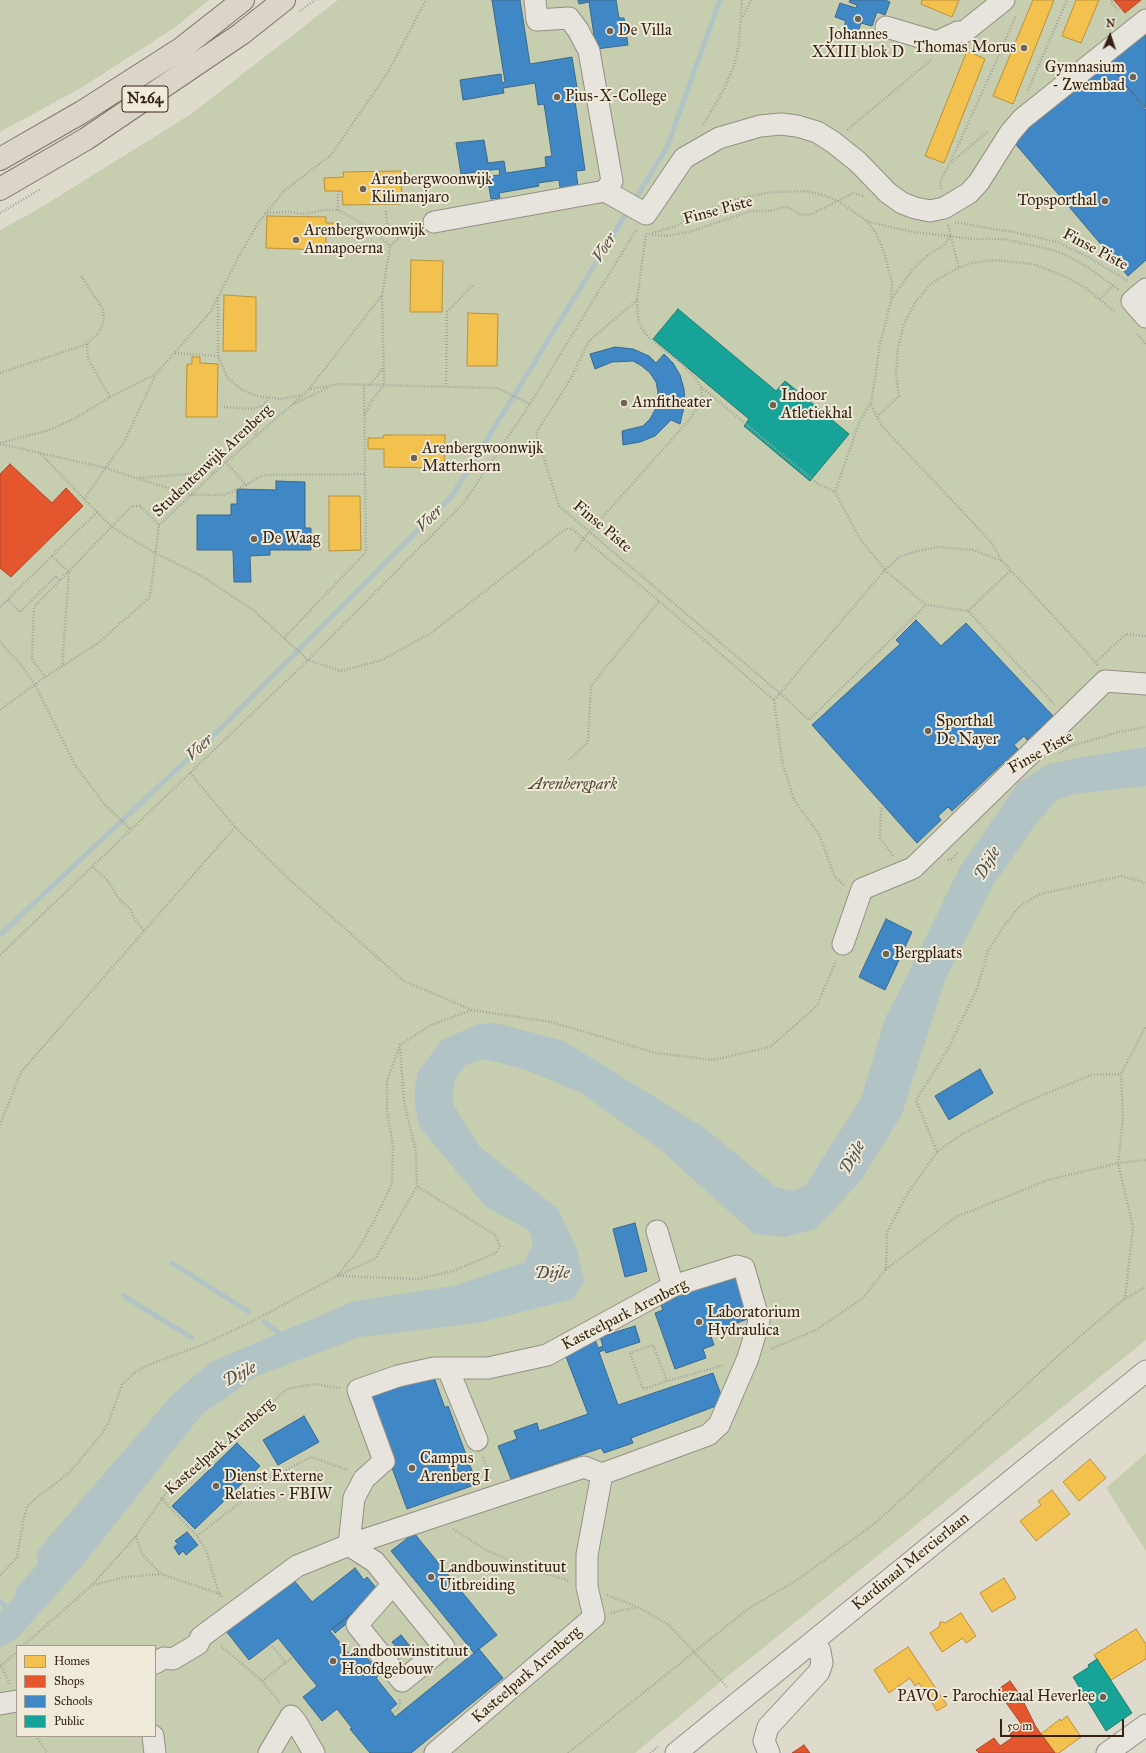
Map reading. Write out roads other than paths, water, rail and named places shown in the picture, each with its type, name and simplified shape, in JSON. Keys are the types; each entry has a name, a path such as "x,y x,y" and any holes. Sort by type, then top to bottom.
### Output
{"highway":[{"name":"N264","path":"0,159 82,112 182,48 243,0"},
{"name":"N264","path":"0,189 86,139 241,34 284,0"}],"street":[{"path":"535,0 537,20 568,18 578,30 589,51 612,181 611,194 643,226 684,158 719,138 760,126 782,124 797,126 817,132 833,142 858,162 888,193 902,203 915,208 930,211 944,208 969,193 979,182 1010,133 1022,119 1146,20"},
{"path":"886,27 937,42 958,32 964,32 1011,6"},
{"path":"434,222 611,194"},
{"path":"1132,296 1139,323"},
{"path":"843,944 862,889 913,868 1105,681 1146,684"},
{"path":"657,1231 673,1286"},
{"name":"Kasteelpark Arenberg","path":"349,1545 354,1498 364,1479 384,1461 358,1390 398,1376 434,1368 488,1368 547,1355 673,1286 737,1266 744,1268 759,1321 748,1358 719,1425 708,1435 602,1474 587,1555 588,1587 594,1617 435,1753"},
{"path":"448,1369 476,1440"},
{"name":"Kardinaal Mercierlaan","path":"676,1753 1146,1371"},
{"path":"159,1661 168,1650 193,1636 204,1635 297,1566 349,1545 584,1467 602,1474"},
{"path":"349,1545 375,1562 393,1584"},
{"path":"769,1753 764,1741 768,1727 819,1672 822,1663 820,1651 813,1642"},
{"path":"0,1704 16,1701"},
{"path":"269,1753 290,1716 296,1722 314,1753"},
{"path":"1107,1753 1146,1725"},
{"path":"153,1737 155,1753"}],"water":[{"name":"Dijle","path":"1146,747 1146,786 1075,794 1057,800 1037,822 992,887 945,980 902,1114 862,1179 816,1229 785,1237 754,1234 662,1151 581,1093 526,1070 484,1059 465,1065 455,1080 452,1102 479,1146 558,1209 577,1249 584,1281 573,1299 478,1323 360,1337 257,1376 202,1414 81,1567 18,1637 0,1648 0,1611 14,1598 16,1588 38,1564 37,1553 42,1545 174,1393 211,1362 354,1301 453,1286 525,1262 533,1243 530,1231 486,1207 419,1126 415,1105 415,1087 418,1072 442,1040 478,1024 496,1023 564,1041 706,1129 776,1187 793,1191 806,1185 861,1098 886,1016 960,867 1018,783 1048,764"}],"waterway":[{"name":"Voer","path":"633,203 667,147 720,0"},
{"name":"Voer","path":"0,935 220,729 452,496 629,209"},
{"path":"172,1263 249,1312"},
{"path":"124,1296 192,1338"},
{"path":"264,1322 279,1333"},
{"path":"0,1601 9,1612"}],"place":[{"name":"Johannes XXIII blok D","path":"858,19"},
{"name":"De Villa","path":"610,31"},
{"name":"Thomas Morus","path":"1024,48"},
{"name":"Gymnasium - Zwembad","path":"1133,77"},
{"name":"Pius-X-College","path":"557,97"},
{"name":"Arenbergwoonwijk Kilimanjaro","path":"363,189"},
{"name":"Topsporthal","path":"1105,201"},
{"name":"Arenbergwoonwijk Annapoerna","path":"296,240"},
{"name":"Amfitheater","path":"624,403"},
{"name":"Indoor Atletiekhal","path":"773,405"},
{"name":"Arenbergwoonwijk Matterhorn","path":"414,458"},
{"name":"De Waag","path":"254,539"},
{"name":"Sporthal De Nayer","path":"928,731"},
{"name":"Bergplaats","path":"886,954"},
{"name":"Laboratorium Hydraulica","path":"699,1322"},
{"name":"Campus Arenberg I","path":"412,1468"},
{"name":"Dienst Externe Relaties - FBIW","path":"216,1486"},
{"name":"Landbouwinstituut Uitbreiding","path":"431,1577"},
{"name":"Landbouwinstituut Hoofdgebouw","path":"333,1661"},
{"name":"PAVO - Parochiezaal Heverlee","path":"1103,1697"}],"park label":[{"name":"Arenbergpark","path":"573,785"}]}
